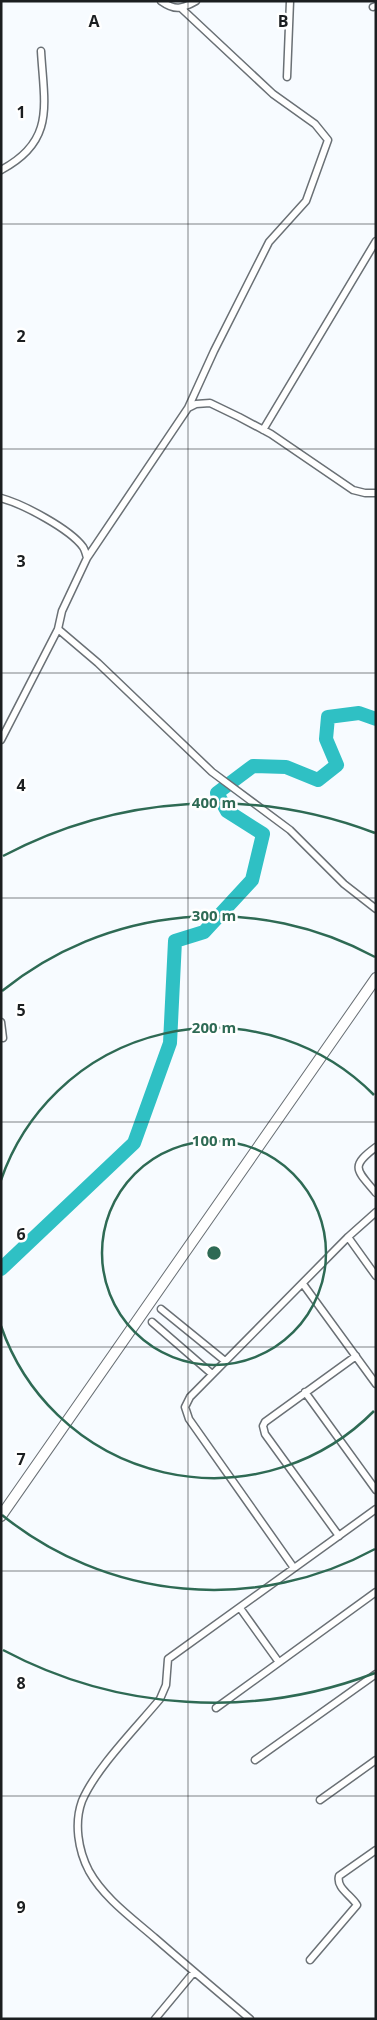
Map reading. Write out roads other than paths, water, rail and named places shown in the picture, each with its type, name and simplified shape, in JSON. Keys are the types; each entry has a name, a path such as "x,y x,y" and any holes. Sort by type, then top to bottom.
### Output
{"main road":[{"path":"1,1516 376,978"}],"street":[{"path":"161,1 172,8 181,8 196,1"},
{"path":"287,77 290,1"},
{"path":"1,740 58,630 62,611 87,558 188,408 268,242 306,201 328,140 315,124 273,94 181,8"},
{"path":"1,170 27,154 38,137 44,120 41,51"},
{"path":"263,430 376,241"},
{"path":"188,408 196,404 210,403 263,430 353,490 376,493"},
{"path":"1,498 15,502 66,532 84,548 87,558"},
{"path":"58,630 98,663 212,772 290,830 344,884 376,909"},
{"path":"1,1022 3,1038"},
{"path":"376,1147 358,1163 358,1168 376,1193"},
{"path":"294,1568 189,1419 185,1407 190,1396 225,1360 348,1237 376,1212"},
{"path":"348,1237 376,1276"},
{"path":"303,1284 376,1384"},
{"path":"161,1309 225,1360"},
{"path":"152,1322 212,1374"},
{"path":"339,1536 263,1430 265,1422 356,1356"},
{"path":"306,1392 376,1490"},
{"path":"250,2019 135,1921 104,1892 89,1870 80,1847 77,1824 82,1803 92,1781 160,1699 166,1686 168,1659 376,1509"},
{"path":"216,1708 278,1661 376,1592"},
{"path":"240,1608 278,1661"},
{"path":"254,1760 376,1674"},
{"path":"320,1800 376,1760"},
{"path":"310,1960 357,1905 340,1886 339,1876 376,1850"},
{"path":"155,2019 194,1972"}],"waterway":[{"path":"1,1269 134,1143 170,1043 175,941 204,932 252,880 263,834 227,811 217,793 253,766 286,767 318,780 337,765 326,739 328,717 359,713 376,719"}]}
